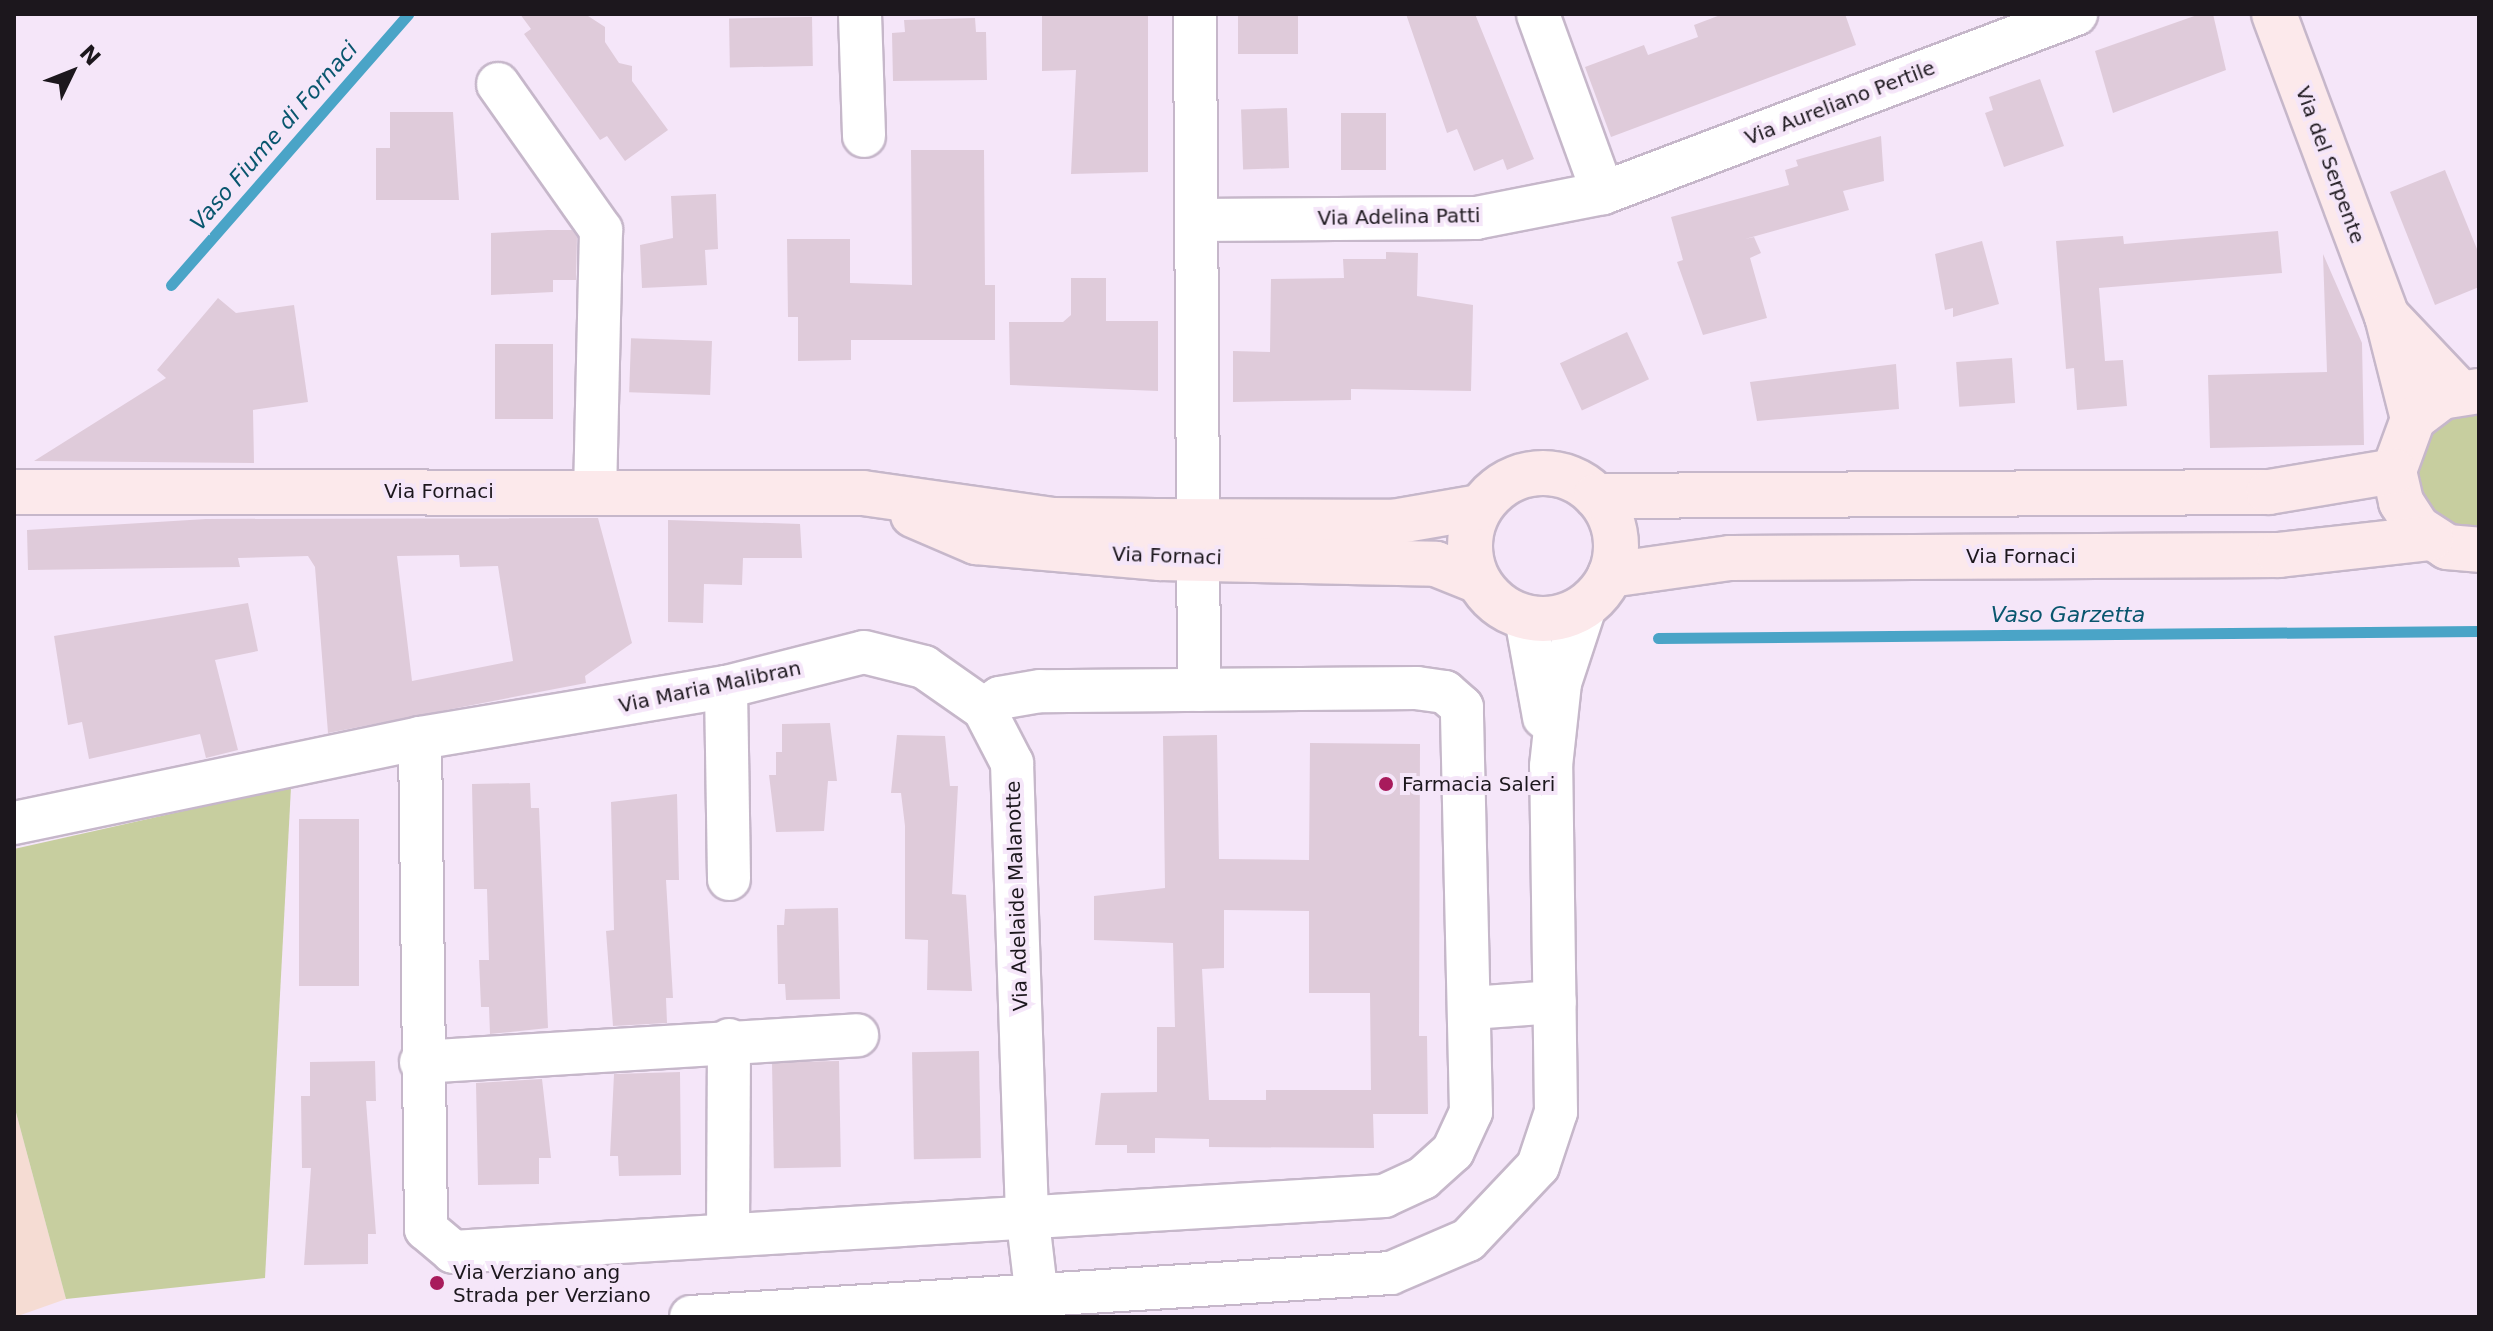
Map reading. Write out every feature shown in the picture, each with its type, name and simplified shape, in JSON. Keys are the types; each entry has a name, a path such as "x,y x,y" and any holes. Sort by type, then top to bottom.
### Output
{"street":[{"path":"860,14 864,136"},
{"path":"1195,14 1199,690"},
{"path":"1538,14 1603,193"},
{"name":"Via Aureliano Pertile","path":"1603,193 2076,14"},
{"name":"Via del Serpente","path":"2274,14 2387,316 2413,419"},
{"path":"498,84 601,230 595,490"},
{"name":"Via Adelina Patti","path":"1196,220 1476,218 1603,193"},
{"name":"Via del Serpente","path":"2387,316 2469,391"},
{"path":"2431,538 2408,516 2394,471 2413,419 2469,391"},
{"path":"1596,496 2269,492 2394,471"},
{"path":"691,1317 1037,1298 1391,1273 1456,1247 1501,1211 1538,1166 1556,1112 1551,766 1560,683 1598,591 1614,525 1596,496 1563,475 1535,473 1509,480 1480,507 1469,544 1478,581"},
{"name":"Via Fornaci","path":"14,492 595,490 863,493 1200,539 1436,564 1478,581 1498,604 1526,618 1598,591 1730,558 2279,555 2431,538 2479,550"},
{"name":"Via Fornaci","path":"1200,539 1393,522 1480,507"},
{"path":"1526,618 1551,766"},
{"name":"Via Maria Malibran","path":"14,823 420,738 726,687 876,653 924,667 984,709"},
{"path":"726,687 729,879"},
{"path":"420,738 421,1062 426,1229 453,1252 1027,1213 1384,1196 1410,1184 1453,1151 1471,1112 1462,707 1445,692 1417,688 1040,691 1000,698 984,709"},
{"name":"Via Adelaide Malanotte","path":"984,709 1012,763 1027,1213 1037,1298"},
{"path":"1471,1008 1555,1002"},
{"path":"421,1062 729,1040 857,1035"},
{"path":"728,1235 729,1040"}],"shaded area":[{"path":"14,1105 66,1299 15,1317 14,1317"}],"green space":[{"path":"2479,412 2479,529 2461,528 2426,505 2415,479 2425,438 2445,419"},
{"path":"291,787 265,1278 66,1299 14,1105 14,849"}],"building":[{"path":"520,14 585,14 605,27 605,42 619,63 632,66 632,81 668,130 625,161 607,136 600,140 524,34 531,29"},
{"path":"1042,14 1148,14 1148,172 1071,174 1076,70 1042,71"},
{"path":"1238,14 1298,14 1298,54 1238,54"},
{"path":"1406,14 1475,14 1534,159 1507,170 1503,159 1474,171 1457,129 1447,133"},
{"path":"1723,14 1845,14 1856,45 1611,137 1585,67 1644,45 1648,55 1698,37 1694,25"},
{"path":"2200,14 2213,14 2226,70 2113,113 2095,51"},
{"path":"812,17 813,66 730,67 729,18"},
{"path":"975,18 976,32 986,32 987,80 893,81 892,33 905,32 904,20"},
{"path":"2040,79 2064,146 2004,167 1985,113 1993,110 1989,97"},
{"path":"1287,108 1289,168 1243,170 1241,110"},
{"path":"390,112 453,112 459,200 376,200 376,148 390,148"},
{"path":"1341,113 1386,113 1386,170 1341,170"},
{"path":"1881,136 1884,181 1843,191 1849,210 1745,239 1754,237 1761,253 1750,258 1767,318 1703,335 1677,262 1683,260 1671,217 1789,185 1785,170 1798,166 1796,160"},
{"path":"911,150 984,150 985,285 995,285 995,340 851,340 851,360 798,361 798,317 788,317 787,239 850,239 850,283 912,285"},
{"path":"2445,170 2479,254 2479,287 2435,305 2390,192"},
{"path":"716,194 718,249 705,250 707,285 642,288 640,245 673,238 671,196"},
{"path":"572,230 577,237 576,280 553,280 553,292 491,295 491,233"},
{"path":"2278,231 2282,273 2099,288 2105,361 2123,360 2127,406 2077,410 2074,368 2066,369 2056,241 2123,236 2124,244"},
{"path":"1982,241 1999,304 1953,317 1953,308 1945,310 1935,254"},
{"path":"1386,252 1418,253 1417,296 1473,305 1471,391 1351,389 1351,400 1233,402 1233,351 1270,352 1271,279 1344,278 1343,259 1386,259"},
{"path":"2323,254 2362,343 2364,445 2210,448 2208,375 2327,372"},
{"path":"1071,278 1106,278 1106,321 1158,321 1158,391 1010,385 1009,322 1063,322 1071,315"},
{"path":"218,298 236,313 294,305 308,402 253,410 254,463 34,461 166,378 157,370"},
{"path":"1627,332 1649,379 1582,410 1560,363"},
{"path":"631,338 712,341 710,395 629,392"},
{"path":"495,344 553,344 553,419 495,419"},
{"path":"2012,358 2015,403 1959,407 1956,362"},
{"path":"1896,364 1899,409 1757,421 1750,382"},
{"path":"598,518 632,643 585,676 586,683 328,733 315,567 308,556 238,558 240,567 28,570 27,530 206,519","holes":["459,555 460,567 498,566 513,661 412,681 397,556"]},
{"path":"668,520 800,524 802,558 743,558 742,585 704,584 703,623 668,622"},
{"path":"248,603 258,651 215,660 238,750 206,758 200,734 89,759 82,722 68,725 54,636"},
{"path":"830,723 837,781 828,781 824,831 776,832 769,775 776,775 776,752 782,752 782,724"},
{"path":"897,735 945,736 950,786 958,786 952,894 966,895 972,991 927,990 928,940 905,939 905,826 901,793 891,793"},
{"path":"1217,735 1219,859 1309,860 1310,743 1420,744 1419,1036 1427,1036 1428,1114 1373,1114 1374,1148 1209,1147 1209,1139 1155,1138 1155,1153 1127,1153 1127,1145 1095,1145 1101,1093 1157,1092 1157,1027 1175,1027 1173,943 1094,940 1094,896 1165,888 1163,736","holes":["1224,910 1309,911 1309,993 1370,993 1371,1090 1266,1090 1266,1100 1209,1100 1202,969 1224,968"]},
{"path":"530,783 531,808 539,808 548,1028 490,1034 489,1007 481,1007 479,960 489,960 487,889 474,889 472,784"},
{"path":"677,794 679,880 666,880 673,998 666,998 667,1023 613,1026 606,931 614,930 611,802"},
{"path":"299,819 359,819 359,986 299,986"},
{"path":"838,908 840,999 786,1000 785,984 778,984 777,925 784,925 785,909"},
{"path":"979,1051 981,1158 914,1159 912,1052"},
{"path":"375,1061 376,1101 366,1101 376,1234 368,1234 368,1264 304,1265 311,1168 302,1168 301,1096 310,1096 310,1062"},
{"path":"839,1061 841,1167 774,1168 772,1062"},
{"path":"680,1072 681,1175 619,1176 618,1156 610,1156 614,1074"},
{"path":"542,1079 551,1158 539,1158 539,1184 478,1185 476,1083"}],"waterway":[{"name":"Vaso Fiume di Fornaci","path":"171,285 408,14"},
{"name":"Vaso Garzetta","path":"1658,638 2479,631"}],"place":[{"name":"Farmacia Saleri","path":"1386,784"},
{"name":"Via Verziano ang Strada per Verziano","path":"437,1283"}]}
